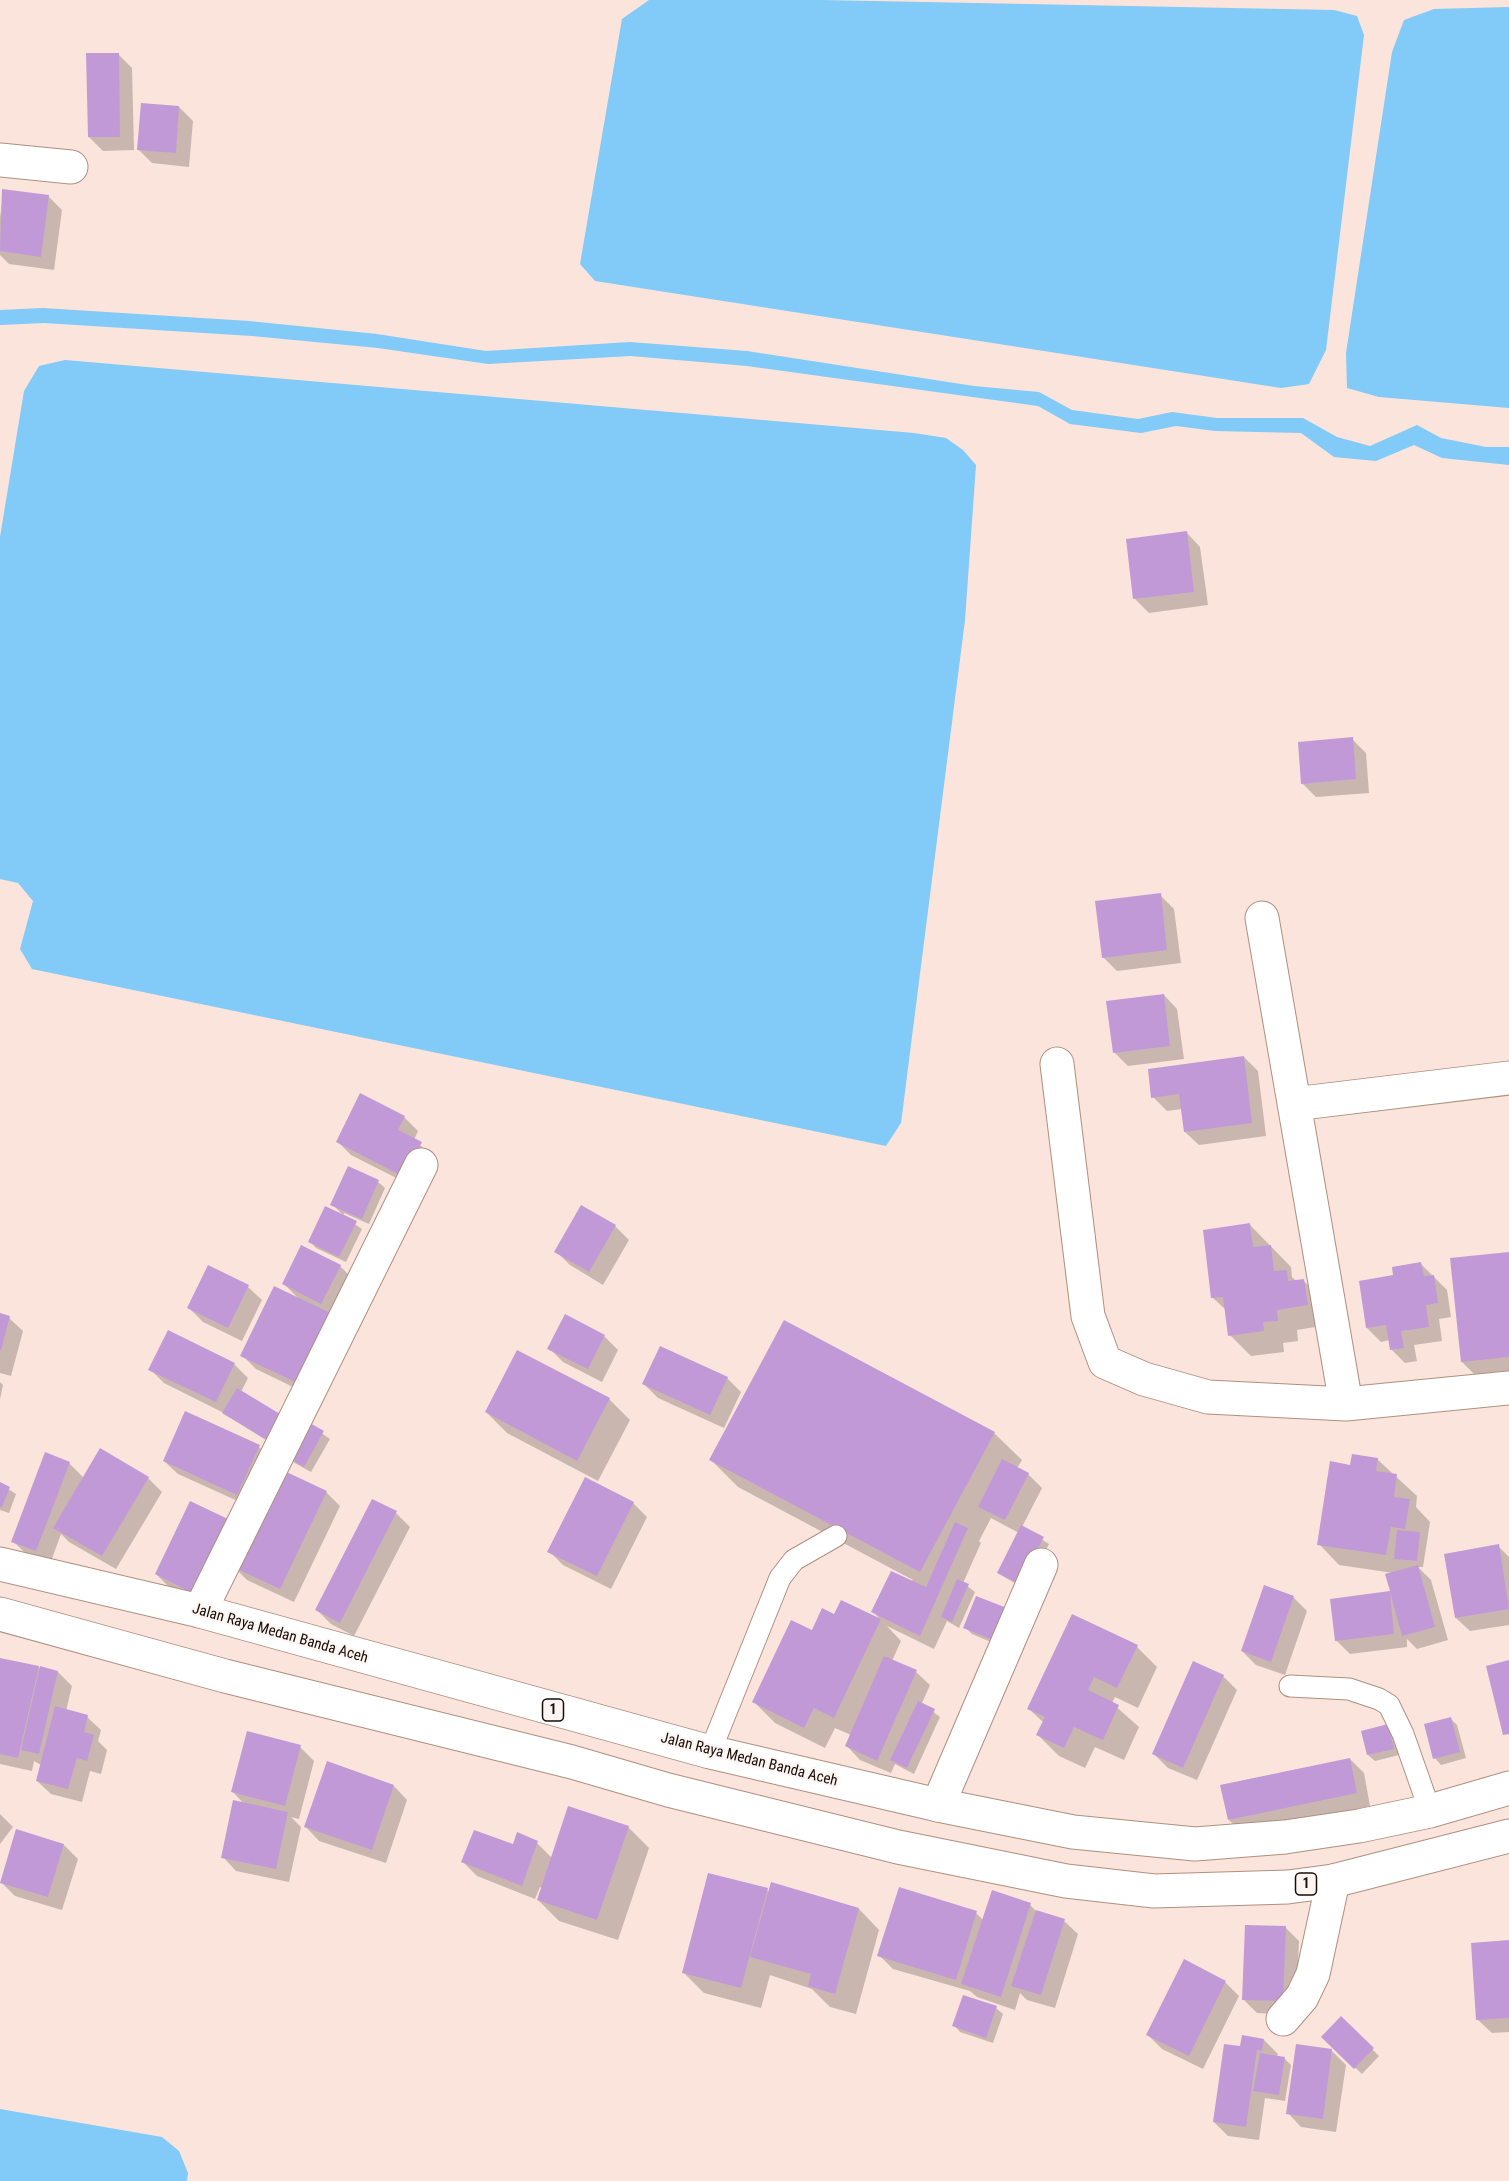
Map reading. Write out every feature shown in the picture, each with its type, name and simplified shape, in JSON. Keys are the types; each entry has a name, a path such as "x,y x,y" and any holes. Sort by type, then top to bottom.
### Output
{"main road":[{"path":"0,160 71,167"},
{"path":"1262,918 1346,1404"},
{"path":"1058,1064 1089,1316 1105,1362 1144,1379 1208,1397 1346,1404 1509,1388"},
{"path":"1294,1104 1509,1078"},
{"path":"200,1611 421,1165"},
{"name":"Jalan Raya Medan Banda Aceh","path":"0,1564 200,1611 710,1752 938,1805 1073,1832 1195,1844 1285,1837 1359,1826 1430,1811 1509,1788"},
{"path":"938,1805 1041,1565"},
{"name":"1","path":"0,1614 225,1676 572,1762 668,1790 898,1847 1031,1875 1154,1891 1251,1889 1333,1881 1509,1836"},
{"path":"1031,1875 1041,1826"},
{"path":"1283,2019 1302,1997 1313,1974 1333,1881"}],"lane":[{"path":"710,1752 780,1578 795,1560 836,1536"},
{"path":"1290,1686 1349,1689 1379,1699 1389,1705 1403,1734 1430,1811"}],"water":[{"path":"649,0 821,0 1334,10 1357,16 1364,35 1326,350 1309,384 1281,388 595,281 580,264 622,19"},
{"path":"1509,7 1509,408 1379,397 1347,388 1346,353 1392,52 1404,20 1434,9"},
{"path":"43,308 249,321 377,334 486,351 630,342 747,351 974,386 1039,392 1072,410 1138,419 1172,412 1217,418 1303,418 1337,437 1370,446 1417,425 1441,438 1486,447 1509,447 1509,465 1442,458 1414,445 1376,461 1334,457 1301,433 1215,431 1176,426 1141,433 1070,424 1038,406 747,366 631,356 488,364 378,348 252,336 44,323 0,325 0,310"},
{"path":"65,360 914,433 946,438 963,450 976,465 965,620 901,1123 886,1146 32,969 20,949 33,901 18,883 0,879 0,537 24,391 39,366"},
{"path":"0,2109 162,2137 179,2151 188,2173 187,2181 0,2181"}],"building":[{"path":"86,53 119,53 120,137 88,137"},
{"path":"141,103 179,106 176,153 137,150"},
{"path":"2,189 49,195 41,257 0,251"},
{"path":"1187,531 1194,592 1133,599 1126,539"},
{"path":"1353,737 1356,779 1301,784 1298,742"},
{"path":"1161,893 1167,950 1102,958 1095,901"},
{"path":"1164,994 1170,1046 1113,1053 1106,1001"},
{"path":"1244,1056 1252,1123 1184,1132 1179,1094 1151,1098 1148,1069"},
{"path":"360,1093 405,1116 398,1130 422,1142 404,1177 336,1142"},
{"path":"348,1166 379,1180 362,1219 330,1205"},
{"path":"581,1205 616,1225 589,1272 554,1252"},
{"path":"325,1206 357,1221 339,1257 308,1242"},
{"path":"1250,1223 1253,1247 1271,1245 1274,1271 1287,1270 1288,1281 1304,1279 1308,1305 1277,1310 1278,1321 1263,1322 1264,1331 1228,1336 1223,1297 1211,1298 1203,1230"},
{"path":"301,1245 341,1265 321,1304 282,1284"},
{"path":"1509,1252 1509,1357 1461,1362 1450,1258"},
{"path":"1421,1262 1424,1276 1434,1275 1438,1303 1426,1305 1429,1327 1401,1331 1404,1348 1390,1350 1386,1325 1366,1328 1359,1281 1393,1275 1392,1267"},
{"path":"208,1265 249,1285 228,1328 187,1308"},
{"path":"274,1286 341,1318 308,1388 240,1356"},
{"path":"0,1313 10,1316 1,1350 0,1350"},
{"path":"565,1314 605,1335 588,1369 547,1349"},
{"path":"784,1320 995,1432 920,1572 709,1460"},
{"path":"168,1330 235,1363 216,1402 148,1370"},
{"path":"660,1346 728,1377 710,1415 642,1384"},
{"path":"517,1350 610,1398 577,1461 485,1412"},
{"path":"237,1388 280,1414 265,1439 222,1413"},
{"path":"185,1411 260,1445 237,1495 163,1461"},
{"path":"303,1419 324,1431 304,1467 283,1455"},
{"path":"100,1448 149,1477 102,1556 53,1528"},
{"path":"45,1452 70,1462 36,1551 11,1542"},
{"path":"1352,1454 1378,1458 1376,1471 1397,1474 1394,1497 1410,1499 1405,1529 1391,1527 1386,1555 1317,1545 1330,1461 1350,1465"},
{"path":"1002,1459 1029,1473 1005,1520 978,1507"},
{"path":"278,1468 327,1491 280,1589 231,1566"},
{"path":"585,1477 634,1502 597,1576 547,1552"},
{"path":"0,1482 10,1487 2,1507 0,1507"},
{"path":"372,1499 397,1511 340,1623 315,1610"},
{"path":"190,1501 230,1520 194,1594 155,1574"},
{"path":"955,1522 968,1528 920,1636 871,1612 891,1571 926,1587"},
{"path":"1021,1525 1044,1537 1019,1584 997,1573"},
{"path":"1397,1530 1420,1532 1417,1561 1394,1559"},
{"path":"1499,1544 1509,1609 1455,1618 1444,1554"},
{"path":"1418,1565 1435,1627 1402,1636 1390,1592 1394,1634 1335,1641 1330,1599 1390,1591 1385,1574"},
{"path":"957,1579 969,1584 952,1622 941,1617"},
{"path":"1264,1585 1294,1596 1271,1662 1241,1651"},
{"path":"976,1596 1012,1610 998,1642 963,1628"},
{"path":"841,1600 881,1619 834,1718 814,1708 804,1728 752,1702 791,1620 812,1630 822,1608 834,1614"},
{"path":"1072,1614 1138,1645 1117,1688 1094,1677 1088,1690 1119,1705 1103,1740 1074,1727 1064,1748 1036,1735 1045,1717 1027,1709"},
{"path":"884,1656 917,1670 877,1761 845,1746"},
{"path":"0,1658 39,1666 18,1758 0,1754"},
{"path":"1509,1660 1509,1734 1503,1735 1486,1666"},
{"path":"1193,1661 1224,1675 1183,1768 1152,1754"},
{"path":"40,1666 58,1671 39,1754 21,1750"},
{"path":"918,1701 935,1709 907,1768 890,1760"},
{"path":"55,1706 88,1715 84,1732 94,1735 87,1761 77,1758 68,1789 36,1781"},
{"path":"1451,1717 1460,1752 1433,1759 1424,1724"},
{"path":"1388,1724 1394,1749 1367,1755 1361,1731"},
{"path":"247,1731 301,1745 285,1806 231,1792"},
{"path":"1350,1758 1357,1793 1228,1820 1220,1785"},
{"path":"327,1761 394,1785 372,1850 304,1827"},
{"path":"233,1800 288,1812 276,1869 221,1858"},
{"path":"568,1806 629,1826 597,1920 537,1900"},
{"path":"16,1829 64,1844 48,1897 0,1883"},
{"path":"474,1830 513,1844 517,1832 538,1841 522,1886 461,1862"},
{"path":"708,1873 768,1888 741,1988 682,1973"},
{"path":"771,1882 859,1908 835,1994 808,1986 811,1974 750,1957"},
{"path":"899,1887 977,1911 956,1980 877,1956"},
{"path":"992,1890 1031,1903 1001,1997 961,1984"},
{"path":"1036,1910 1065,1919 1041,1995 1011,1986"},
{"path":"1245,1925 1286,1926 1283,2001 1242,2000"},
{"path":"1509,1940 1509,2018 1476,2020 1471,1943"},
{"path":"1184,1959 1226,1981 1189,2056 1146,2035"},
{"path":"963,1995 997,2006 986,2038 952,2026"},
{"path":"1341,2016 1374,2048 1354,2069 1321,2037"},
{"path":"1242,2035 1264,2039 1262,2051 1257,2050 1246,2127 1213,2122 1224,2044 1240,2046"},
{"path":"1296,2044 1332,2049 1323,2119 1286,2114"},
{"path":"1260,2053 1285,2057 1279,2095 1253,2091"}]}
